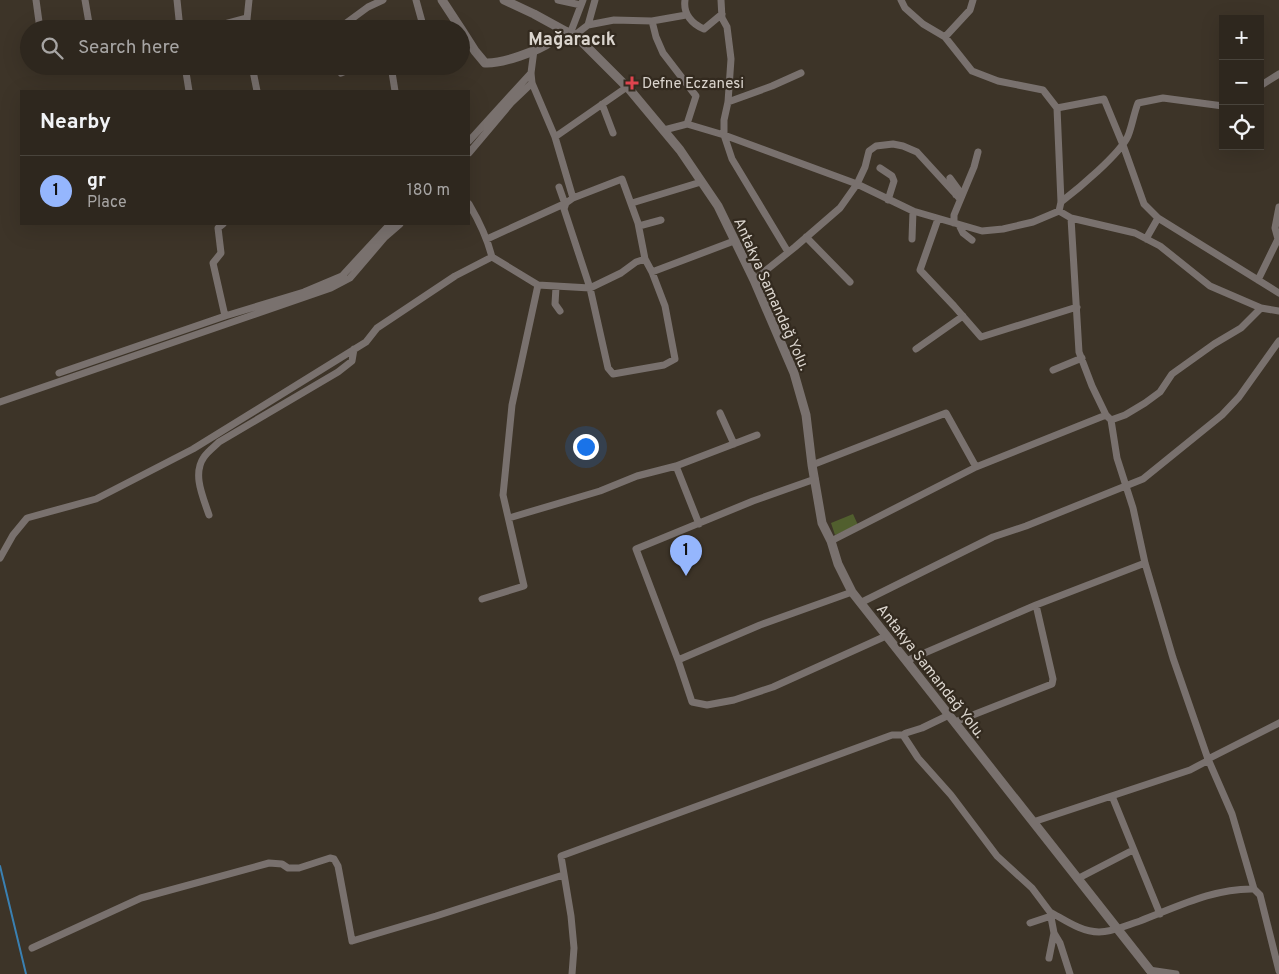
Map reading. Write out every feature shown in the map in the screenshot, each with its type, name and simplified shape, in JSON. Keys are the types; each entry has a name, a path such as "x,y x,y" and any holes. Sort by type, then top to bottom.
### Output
{"street":[{"path":"36,0 39,20"},
{"path":"85,0 88,20"},
{"path":"177,0 179,20"},
{"path":"239,20 246,18 249,0"},
{"path":"350,20 368,7 383,0"},
{"path":"416,0 422,20"},
{"path":"442,0 455,20"},
{"name":"Antakya Samandağ Yolu.","path":"504,0 570,33 627,87 680,150 718,206 754,280 794,373 806,415 822,523 831,541 838,564 852,592 1151,972"},
{"path":"558,0 582,3 570,33"},
{"path":"588,26 595,0"},
{"path":"685,0 686,15 697,26 704,29 722,14"},
{"path":"721,0 731,59 724,135 732,159 788,252"},
{"path":"901,0 905,8 923,24 944,37 972,71 998,81 1043,90 1058,108 1061,202 1059,211"},
{"path":"944,37 970,10 973,0"},
{"path":"470,42 485,63 494,63 534,50 588,26 614,20 652,21 686,15"},
{"path":"652,21 663,53 696,96 687,124"},
{"path":"534,50 531,73 532,82 556,137 573,198"},
{"path":"470,141 531,73"},
{"path":"728,102 801,73"},
{"path":"186,75 189,90"},
{"path":"254,75 257,90"},
{"path":"392,75 395,90"},
{"path":"1264,84 1279,75"},
{"path":"470,152 511,103 532,82"},
{"path":"556,137 627,87"},
{"path":"1061,202 1079,188 1123,145 1128,136 1138,102 1163,98 1219,105"},
{"path":"1058,108 1104,99 1144,204 1158,218 1279,293"},
{"path":"602,104 613,133"},
{"path":"664,130 687,124 724,135 857,184 913,211 982,231 1003,229 1033,222 1059,211"},
{"path":"754,280 840,208 857,184 870,151 876,146 893,144 917,152 957,196"},
{"path":"952,206 974,167 978,152"},
{"path":"880,168 892,176 894,181 888,200"},
{"path":"487,239 566,204 573,198 622,178 639,226 645,259 665,306 675,359 664,365 613,374 608,368 590,288 564,209 566,204 559,186"},
{"path":"950,178 958,189 954,215 956,224 962,233 972,240"},
{"path":"632,203 701,182"},
{"path":"470,206 479,220 492,257 538,285 590,288 621,274 636,262 645,259"},
{"path":"1258,280 1278,239 1275,228 1279,207"},
{"path":"912,239 913,211"},
{"path":"1059,211 1071,218 1135,233 1160,246 1210,286 1261,308 1279,311"},
{"path":"1071,218 1079,352 1108,417 1117,458 1133,508 1145,563 1173,658 1208,760 1232,814 1254,889 1260,894 1279,971"},
{"path":"1146,239 1158,218"},
{"path":"938,219 920,270 981,337 1077,307"},
{"path":"639,226 661,220"},
{"path":"222,225 218,228 221,253 213,262 225,316"},
{"path":"59,373 225,316 304,292 342,276 389,225"},
{"path":"0,402 331,288 350,278 385,237 399,225"},
{"path":"806,237 850,282"},
{"path":"652,272 734,241"},
{"path":"0,558 13,535 26,518 96,499 185,453 366,342 377,328 454,276 492,257"},
{"path":"482,599 524,586 503,496 512,406 538,285"},
{"path":"556,287 555,304 560,311"},
{"path":"831,541 976,467 1108,417 1126,415 1160,392 1172,374 1214,344 1241,328 1261,308"},
{"path":"916,349 963,316"},
{"path":"860,603 993,537 1026,526 1142,479 1222,415 1239,397 1279,342"},
{"path":"209,515 201,490 198,472 203,458 218,442 338,372 352,361 354,349"},
{"path":"1053,370 1082,358"},
{"path":"720,413 734,444"},
{"path":"812,465 946,413 976,467"},
{"path":"509,518 600,491 637,476 676,466 757,436"},
{"path":"676,466 699,524"},
{"path":"815,479 753,500 636,549 692,702 707,705 734,700 773,687 886,636"},
{"path":"906,661 1036,605 1145,563"},
{"path":"678,660 760,625 852,592"},
{"path":"572,974 574,948 572,924 561,856 892,735 903,736 906,733 1052,684 1036,605"},
{"path":"1033,822 1190,770 1279,723"},
{"path":"903,736 918,758 951,795 998,856 1032,888 1050,914 1054,933 1060,943 1070,974"},
{"path":"1112,796 1160,914"},
{"path":"1077,879 1133,850"},
{"path":"32,948 141,898 269,863 282,864 288,868 299,868 330,858 334,859 338,866 352,941 563,875"},
{"path":"1050,914 1083,930 1100,932 1117,929 1210,895 1228,890 1254,889"},
{"path":"1030,923 1050,914"},
{"path":"1049,958 1054,933"},
{"path":"1151,972 1176,974"}],"green space":[{"path":"853,514 858,525 835,535 831,523"}],"waterway":[{"path":"0,866 26,974"}],"place":[{"name":"Defne Eczanesi","path":"632,83"},
{"name":"gr","path":"686,576"}],"district":[{"name":"Mağaracık","path":"572,39"}]}
